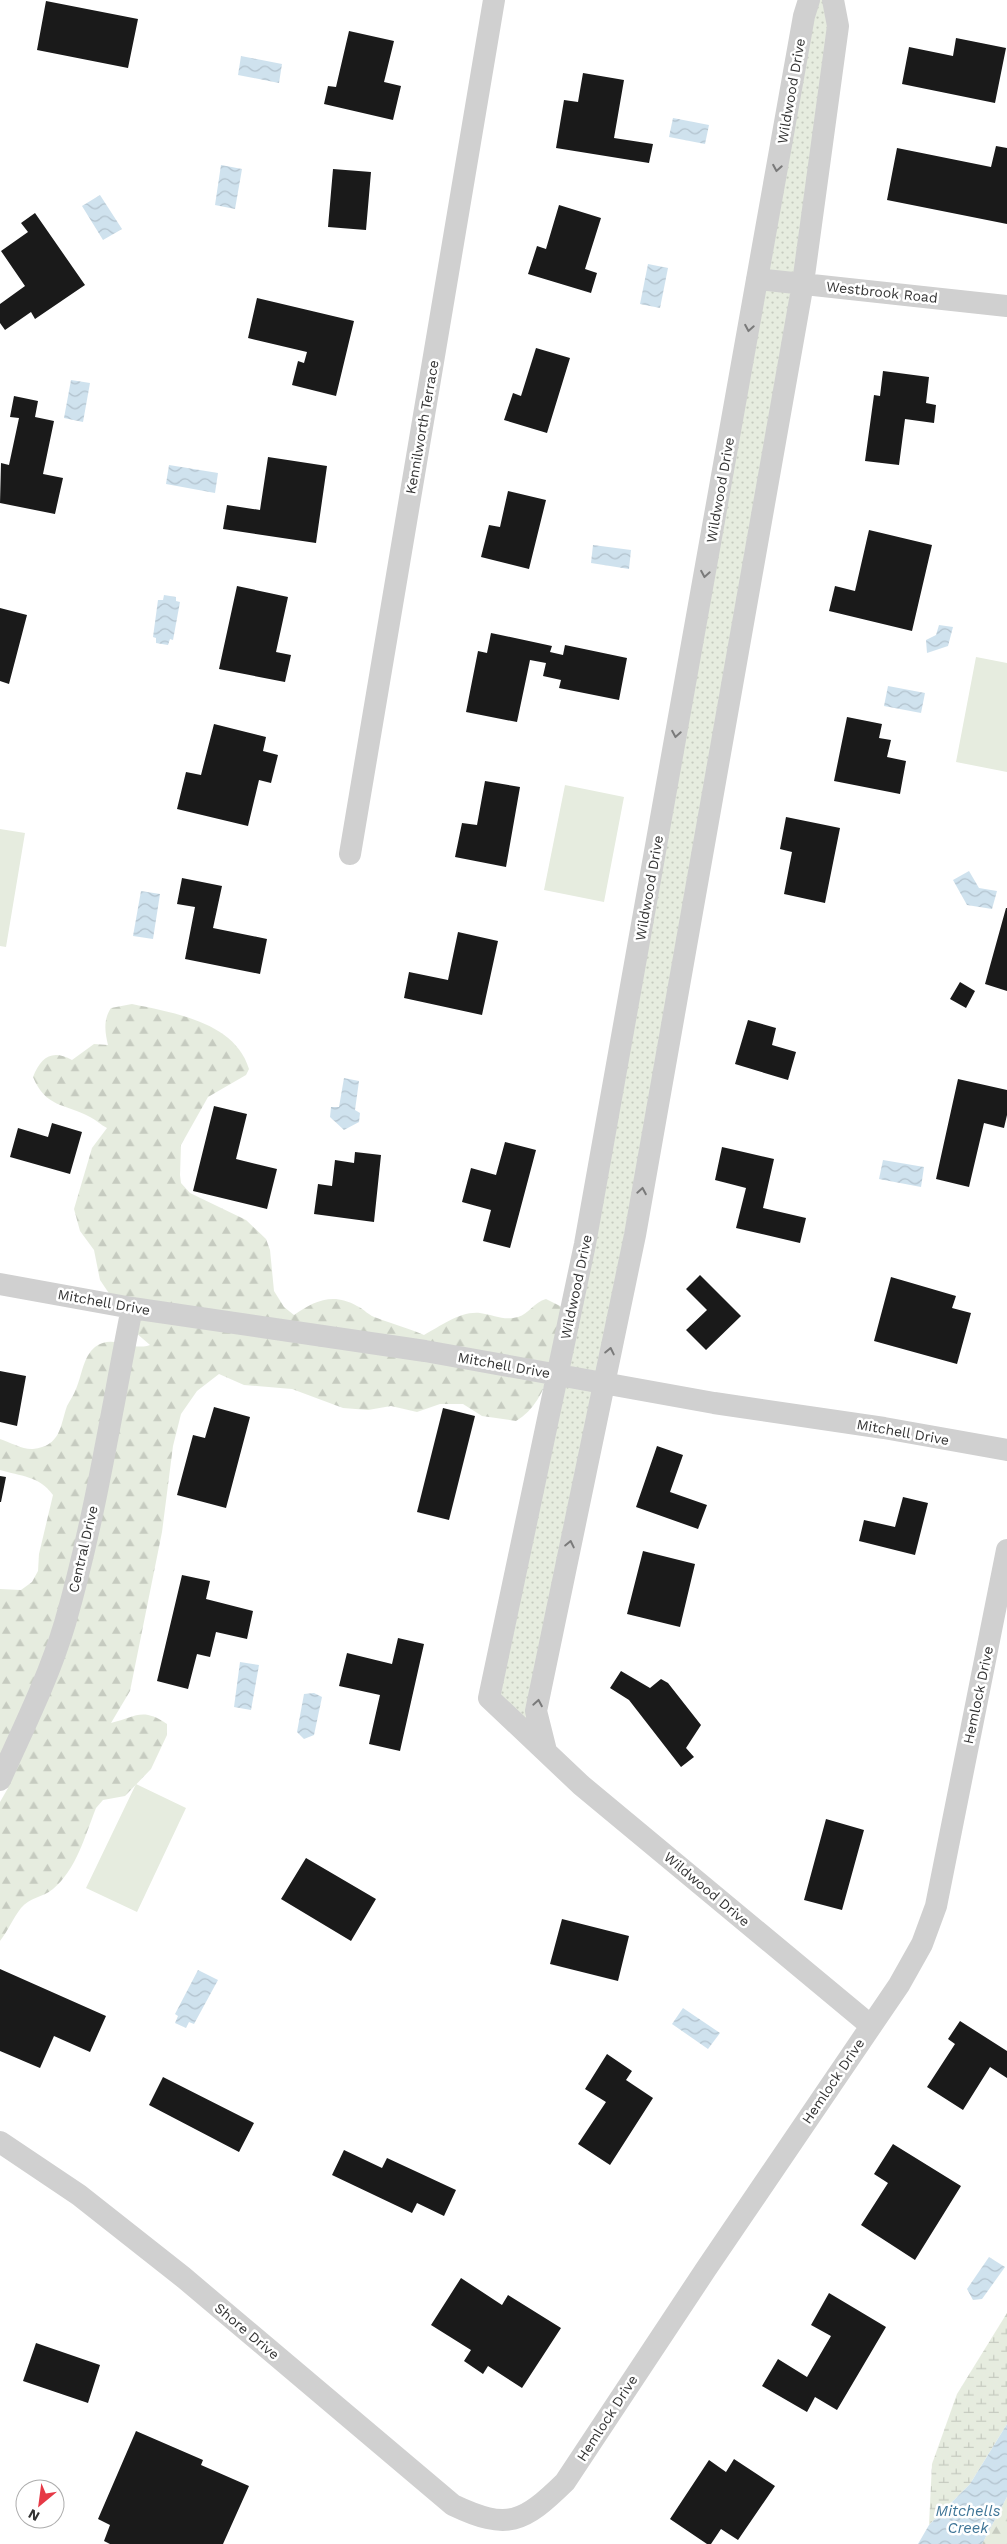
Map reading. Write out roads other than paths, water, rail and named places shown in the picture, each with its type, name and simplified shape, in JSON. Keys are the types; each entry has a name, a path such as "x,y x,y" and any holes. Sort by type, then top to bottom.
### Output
{"street":[{"name":"Kennilworth Terrace","path":"350,854 494,0"},
{"name":"Wildwood Drive","path":"809,0 804,16 585,1244 489,1698 581,1785 870,2025"},
{"path":"546,1751 536,1711 635,1235 803,283 838,26 833,0"},
{"name":"Westbrook Road","path":"758,279 1007,306"},
{"name":"Mitchell Drive","path":"0,1284 132,1308 425,1351 603,1383 1007,1450"},
{"name":"Central Drive","path":"0,1780 28,1718 67,1616 81,1562 132,1308"},
{"name":"Hemlock Drive","path":"493,2520 501,2522 520,2518 539,2507 565,2482 870,2025 899,1985 922,1944 936,1906 1007,1550"},
{"name":"Shore Drive","path":"0,2142 79,2195 183,2276 452,2505 480,2518 493,2520"}],"water":[{"path":"241,56 282,64 279,83 238,75"},
{"path":"673,118 709,125 705,144 669,137"},
{"path":"221,165 242,169 235,209 215,205"},
{"path":"100,195 122,229 103,240 82,206"},
{"path":"648,264 668,268 660,308 640,304"},
{"path":"71,380 90,383 83,422 64,418"},
{"path":"169,465 218,473 215,493 166,484"},
{"path":"593,545 631,550 629,569 591,563"},
{"path":"164,595 176,597 176,601 180,602 173,640 170,639 168,645 156,643 156,638 153,637 158,600 163,600"},
{"path":"939,625 953,627 948,646 927,653 926,640 936,635"},
{"path":"888,686 925,693 921,713 884,706"},
{"path":"969,871 979,888 997,891 992,909 967,905 953,880"},
{"path":"141,891 160,894 153,939 133,936"},
{"path":"344,1078 359,1081 355,1110 360,1113 359,1122 344,1130 330,1117 331,1107 339,1107"},
{"path":"883,1160 924,1167 921,1187 879,1179"},
{"path":"240,1662 259,1665 251,1710 234,1707"},
{"path":"314,1693 322,1697 314,1735 304,1739 297,1732 304,1694"},
{"path":"198,1970 218,1980 194,2024 189,2022 186,2028 175,2023 178,2016 175,2014"},
{"path":"683,2008 720,2033 708,2049 672,2024"},
{"path":"989,2257 1005,2267 982,2299 973,2300 967,2289"},
{"name":"Mitchells Creek","path":"1007,2424 1007,2497 982,2544 918,2544 929,2525 970,2484"}]}
